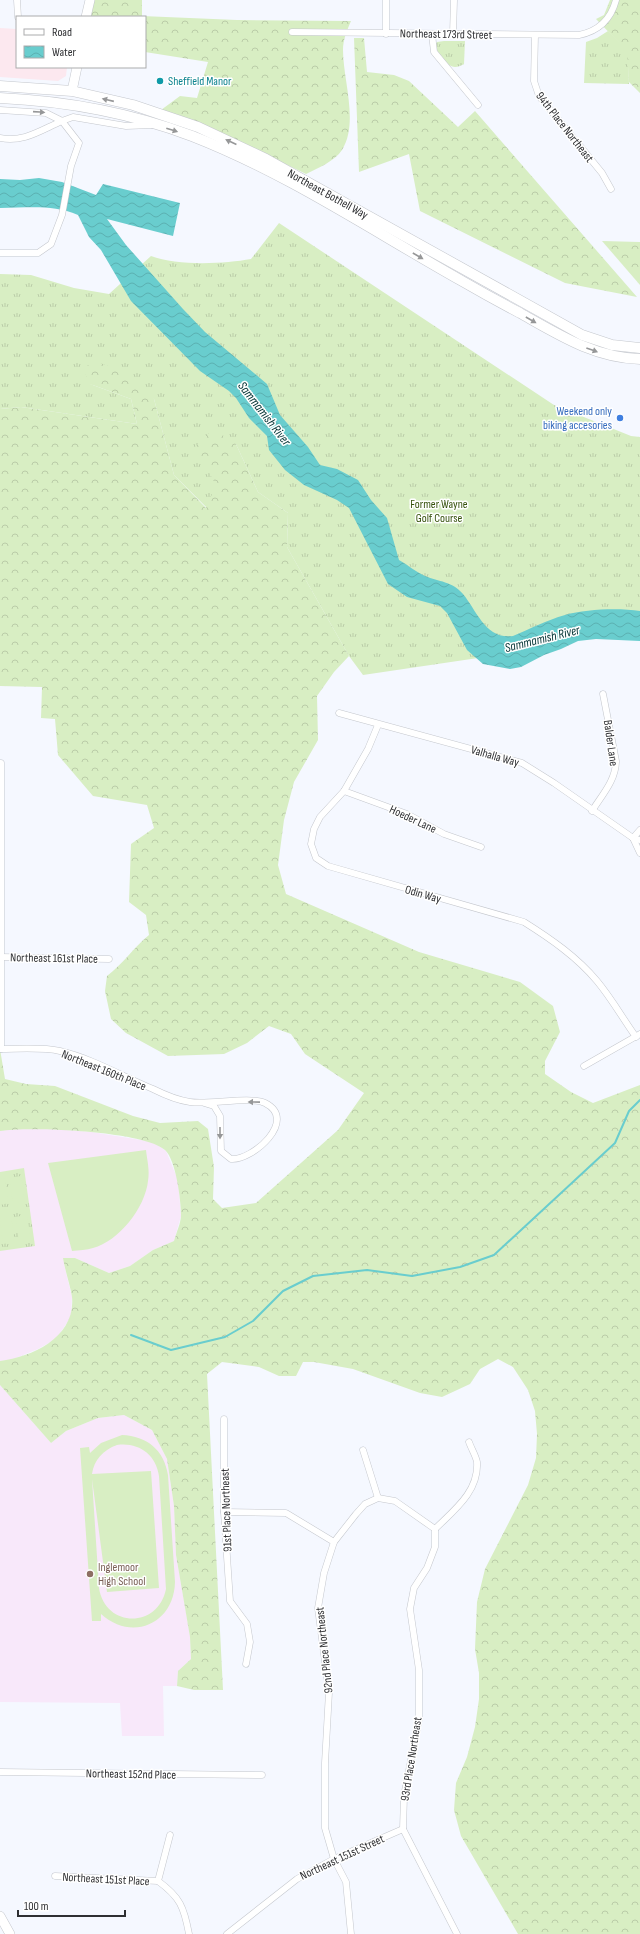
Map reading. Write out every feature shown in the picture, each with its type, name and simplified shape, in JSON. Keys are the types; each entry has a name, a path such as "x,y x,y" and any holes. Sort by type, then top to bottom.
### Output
{"main road":[{"name":"Northeast Bothell Way","path":"0,86 72,91 133,105 198,127 266,159 582,335 612,345 640,348"},
{"path":"27,99 38,94 63,97 72,91"},
{"name":"Northeast Bothell Way","path":"0,98 27,99 66,104 118,114 192,136 260,166 575,344 609,356 640,359"},
{"path":"445,271 454,272 484,289 491,290 493,285"}],"street":[{"path":"16,0 18,16"},
{"path":"86,16 90,0"},
{"path":"386,0 386,34"},
{"path":"453,34 454,0"},
{"name":"Northeast 173rd Street","path":"292,32 580,35 599,28 612,13 616,0"},
{"path":"432,34 434,52 478,105"},
{"name":"94th Place Northeast","path":"535,35 534,81 539,96 602,173 611,190"},
{"path":"72,91 77,68"},
{"path":"0,110 46,112 62,122 79,143 71,166 62,215 51,244 45,250 38,253 0,253"},
{"path":"0,138 19,139 31,136 73,117 126,126 155,124"},
{"name":"Balder Lane","path":"592,811 613,778 616,769 616,761 603,694"},
{"name":"Valhalla Way","path":"339,713 378,725 522,763 554,783 632,838"},
{"name":"Odin Way","path":"378,725 368,749 344,791 320,817 314,829 311,844 316,858 328,866 524,922 551,939 592,976 638,1035"},
{"path":"0,1049 1,763"},
{"name":"Hoeder Lane","path":"344,791 407,814 444,834 481,847"},
{"path":"632,838 640,830"},
{"path":"632,838 640,840"},
{"path":"632,838 640,853"},
{"name":"Northeast 161st Place","path":"1,957 109,959"},
{"path":"584,1066 638,1035"},
{"name":"Northeast 160th Place","path":"0,1049 60,1051 78,1057 178,1100 204,1103 262,1102 274,1111 277,1127 270,1136 245,1157 231,1159 221,1151 219,1113 214,1106 204,1103"},
{"name":"91st Place Northeast","path":"224,1419 224,1512 230,1601 247,1624 250,1642 246,1664"},
{"path":"363,1450 378,1498 395,1501 435,1529 468,1496 470,1491 474,1480 477,1462 468,1442"},
{"name":"92nd Place Northeast","path":"351,1934 346,1882 334,1859 325,1828 324,1763 329,1692 318,1608 324,1573 334,1542 365,1504 378,1498"},
{"path":"224,1512 286,1513 334,1542"},
{"name":"93rd Place Northeast","path":"435,1529 435,1547 427,1568 414,1588 410,1609 419,1670 419,1719 404,1796 403,1829 457,1934"},
{"name":"Northeast 152nd Place","path":"0,1772 262,1775"},
{"name":"Northeast 151st Street","path":"227,1934 296,1879 334,1859 403,1829"},
{"path":"170,1835 158,1881 172,1892 181,1903 189,1934"},
{"name":"Northeast 151st Place","path":"55,1876 158,1881"},
{"path":"0,1916 10,1934"}],"shaded area":[{"path":"0,28 16,29 16,68 67,68 66,76 58,81 0,77"},
{"path":"13,1129 54,1129 92,1132 153,1142 166,1151 178,1180 181,1216 174,1241 153,1250 130,1266 109,1273 75,1258 64,1264 72,1297 71,1317 56,1339 38,1349 11,1360 0,1361 0,1131"},
{"name":"Inglemoor High School","path":"0,1385 51,1443 66,1431 98,1418 124,1415 152,1430 167,1459 174,1506 176,1555 190,1636 191,1659 178,1671 177,1686 163,1686 164,1736 122,1736 120,1703 0,1702"}],"green space":[{"path":"90,0 142,0 142,16 86,16"},
{"path":"610,0 640,0 640,93 629,82 627,51 596,19 604,15"},
{"path":"146,16 237,20 351,21 343,46 350,114 347,139 342,150 331,161 306,174 240,142 161,110 180,96 197,98 208,62 146,52"},
{"path":"608,31 628,51 629,84 584,83 586,42 597,38"},
{"path":"354,38 364,38 367,72 394,75 409,81 458,127 475,111 637,297 565,283 420,211 409,154 359,172"},
{"path":"465,41 464,64 456,67 448,65 442,59 435,45 437,42"},
{"name":"Former Wayne Golf Course","path":"279,223 554,405 631,436 640,437 640,628 505,654 363,675 349,656 287,547 288,513 258,492 236,444 207,508 174,475 154,399 90,384 131,399 137,424 21,407 0,409 0,274 31,275 74,288 109,294 151,256 187,263 214,263 251,259"},
{"path":"602,241 640,242 640,285"},
{"path":"93,360 133,376 154,399 174,475 206,508 216,485 195,447 213,429 236,444 258,492 288,513 287,547 349,656 334,672 317,696 318,740 294,782 284,820 278,865 286,894 419,952 520,982 553,1006 560,1032 545,1061 545,1074 571,1092 593,1103 640,1085 640,1934 518,1934 461,1836 454,1810 456,1783 467,1757 475,1727 479,1699 479,1673 475,1649 477,1602 485,1569 528,1485 536,1458 537,1434 535,1411 528,1390 513,1367 498,1359 480,1369 470,1384 442,1397 420,1393 353,1369 314,1362 303,1362 296,1376 279,1376 259,1367 222,1362 207,1374 223,1690 194,1690 177,1686 178,1671 191,1659 190,1637 176,1555 174,1506 167,1459 152,1430 124,1415 98,1418 66,1431 51,1443 0,1385 0,1361 26,1355 39,1349 60,1333 67,1323 71,1311 72,1297 63,1258 75,1258 109,1273 130,1266 153,1250 174,1241 181,1215 179,1190 172,1162 165,1150 153,1144 135,1138 111,1134 35,1129 0,1131 0,1049 5,1079 26,1084 55,1086 133,1116 160,1123 198,1121 208,1129 214,1167 213,1199 222,1208 256,1203 338,1130 364,1093 305,1054 291,1034 269,1026 247,1043 224,1054 168,1056 126,1033 111,1019 105,991 107,976 149,935 146,915 129,902 131,844 154,828 147,805 93,796 58,755 55,719 41,718 42,687 0,686 0,409 21,407 137,424 131,399 90,384 83,370"},
{"path":"146,1150 149,1173 146,1191 142,1202 129,1222 121,1231 103,1244 91,1249 72,1251 48,1163"},
{"path":"24,1168 35,1246 0,1251 0,1172"},
{"path":"21,1176 25,1201 13,1203 9,1178"},
{"path":"5,1178 9,1203 0,1205 0,1179"},
{"path":"27,1215 31,1240 19,1242 15,1217"},
{"path":"11,1217 15,1242 3,1244 0,1219"},
{"path":"122,1435 139,1438 153,1446 163,1458 168,1475 175,1582 173,1597 167,1609 159,1618 149,1624 138,1627 126,1627 113,1622 101,1614 101,1621 92,1621 80,1448 89,1447 90,1453 101,1443","holes":["117,1445 132,1445 145,1451 154,1461 157,1468 159,1476 166,1589 161,1602 153,1611 143,1617 132,1618 121,1616 111,1611 103,1601 99,1588 92,1479 107,1592 159,1588 151,1471 92,1474 97,1460 103,1453"]}],"water":[{"name":"Sammamish River","path":"39,178 62,182 96,195 103,184 180,203 173,236 107,219 126,245 205,332 267,384 280,415 308,447 320,465 337,469 358,480 371,500 387,518 399,560 430,578 450,584 459,590 483,623 496,634 513,636 552,619 573,613 592,610 622,610 640,611 640,641 596,639 578,641 544,655 521,667 510,669 483,664 467,650 447,613 440,606 407,597 388,584 349,508 337,500 304,485 285,470 269,450 267,436 249,418 236,398 229,391 200,371 131,301 101,250 89,237 78,215 59,209 49,208 0,208 0,179 20,180"}],"waterway":[{"path":"131,1335 171,1350 225,1337 253,1321 283,1291 313,1276 367,1270 412,1276 460,1267 494,1255 615,1143 629,1111 640,1100"}],"place":[{"name":"Sheffield Manor","path":"160,81"},
{"name":"Weekend only biking accesories","path":"620,418"},
{"name":"Inglemoor High School","path":"90,1574"}]}
